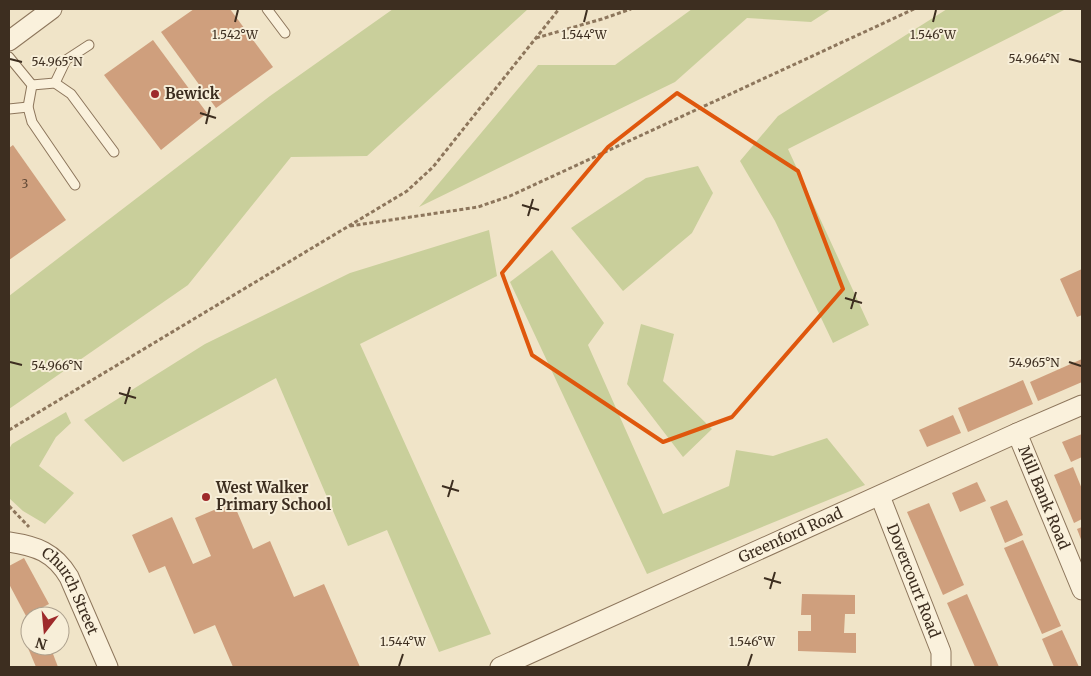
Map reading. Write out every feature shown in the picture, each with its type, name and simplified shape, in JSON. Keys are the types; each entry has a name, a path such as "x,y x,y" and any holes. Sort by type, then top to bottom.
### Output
{"street":[{"path":"9,41 52,9"},
{"name":"Greenford Road","path":"500,667 1082,405"},
{"name":"Mill Bank Road","path":"1017,433 1082,590"},
{"name":"Dovercourt Road","path":"880,496 941,652 941,667"},
{"name":"Church Street","path":"9,542 36,548 53,556 61,564 69,577 108,667"}],"lane":[{"path":"267,9 285,33"},
{"path":"55,83 66,60 89,45"},
{"path":"9,57 32,85 28,107 32,122 75,185"},
{"path":"32,85 55,83 71,94 114,152"},
{"path":"9,109 28,107"}],"path":[{"path":"9,430 408,191 433,168 559,9"},
{"path":"535,38 631,9"},
{"path":"347,227 478,207 502,199 914,9"},
{"path":"9,506 33,531"}],"highlighted area":[{"path":"677,93 798,171 843,289 732,417 663,442 532,355 502,273 608,147"}],"green space":[{"path":"393,9 528,9 367,156 291,157 188,285 9,409 9,296 270,96"},
{"path":"692,9 831,9 811,22 747,18 675,82 419,207 538,65 615,65"},
{"path":"947,9 1066,9 788,149 869,325 833,343 775,221 740,161 778,116"},
{"path":"698,166 713,193 692,233 623,291 571,228 646,178"},
{"path":"489,230 497,276 360,344 491,634 439,652 387,530 348,546 276,378 123,462 84,420 205,344 350,273"},
{"path":"552,250 604,323 588,345 663,514 729,486 736,450 773,456 827,438 865,485 647,574 510,282"},
{"path":"641,324 674,334 663,381 712,429 683,457 627,384"},
{"path":"66,412 71,423 56,437 39,466 74,493 45,524 23,511 9,498 9,449 12,444"}],"building":[{"path":"194,9 230,9 273,67 216,108 161,32"},
{"name":"Bewick","path":"153,40 207,113 161,150 104,75"},
{"path":"13,145 66,220 9,260 9,148"},
{"path":"1082,269 1082,315 1077,317 1060,279"},
{"path":"1082,359 1082,382 1038,401 1030,382"},
{"path":"1023,380 1033,404 968,432 958,408"},
{"path":"953,415 961,433 927,447 919,430"},
{"path":"1082,434 1082,457 1071,462 1062,442"},
{"path":"1073,467 1082,489 1082,519 1074,523 1054,475"},
{"path":"977,482 986,501 960,512 952,493"},
{"path":"1007,500 1023,535 1005,543 990,507"},
{"path":"233,502 253,549 270,541 294,597 324,584 360,667 233,667 215,625 194,634 165,566 149,573 132,535 172,517 193,564 211,556 195,518"},
{"path":"929,503 964,585 943,595 907,512"},
{"path":"1082,527 1082,542 1077,529"},
{"path":"1023,540 1061,626 1042,634 1004,548"},
{"path":"24,558 49,604 45,606 21,606 9,584 9,566"},
{"path":"802,594 855,595 855,614 845,614 844,633 856,633 856,653 798,651 798,631 811,631 811,615 801,615"},
{"path":"967,594 999,667 975,667 947,603"},
{"path":"1062,630 1079,667 1054,667 1042,639"},
{"path":"31,656 54,656 58,667 36,667"}],"place":[{"name":"Bewick","path":"155,94"},
{"name":"West Walker Primary School","path":"206,497"}]}
